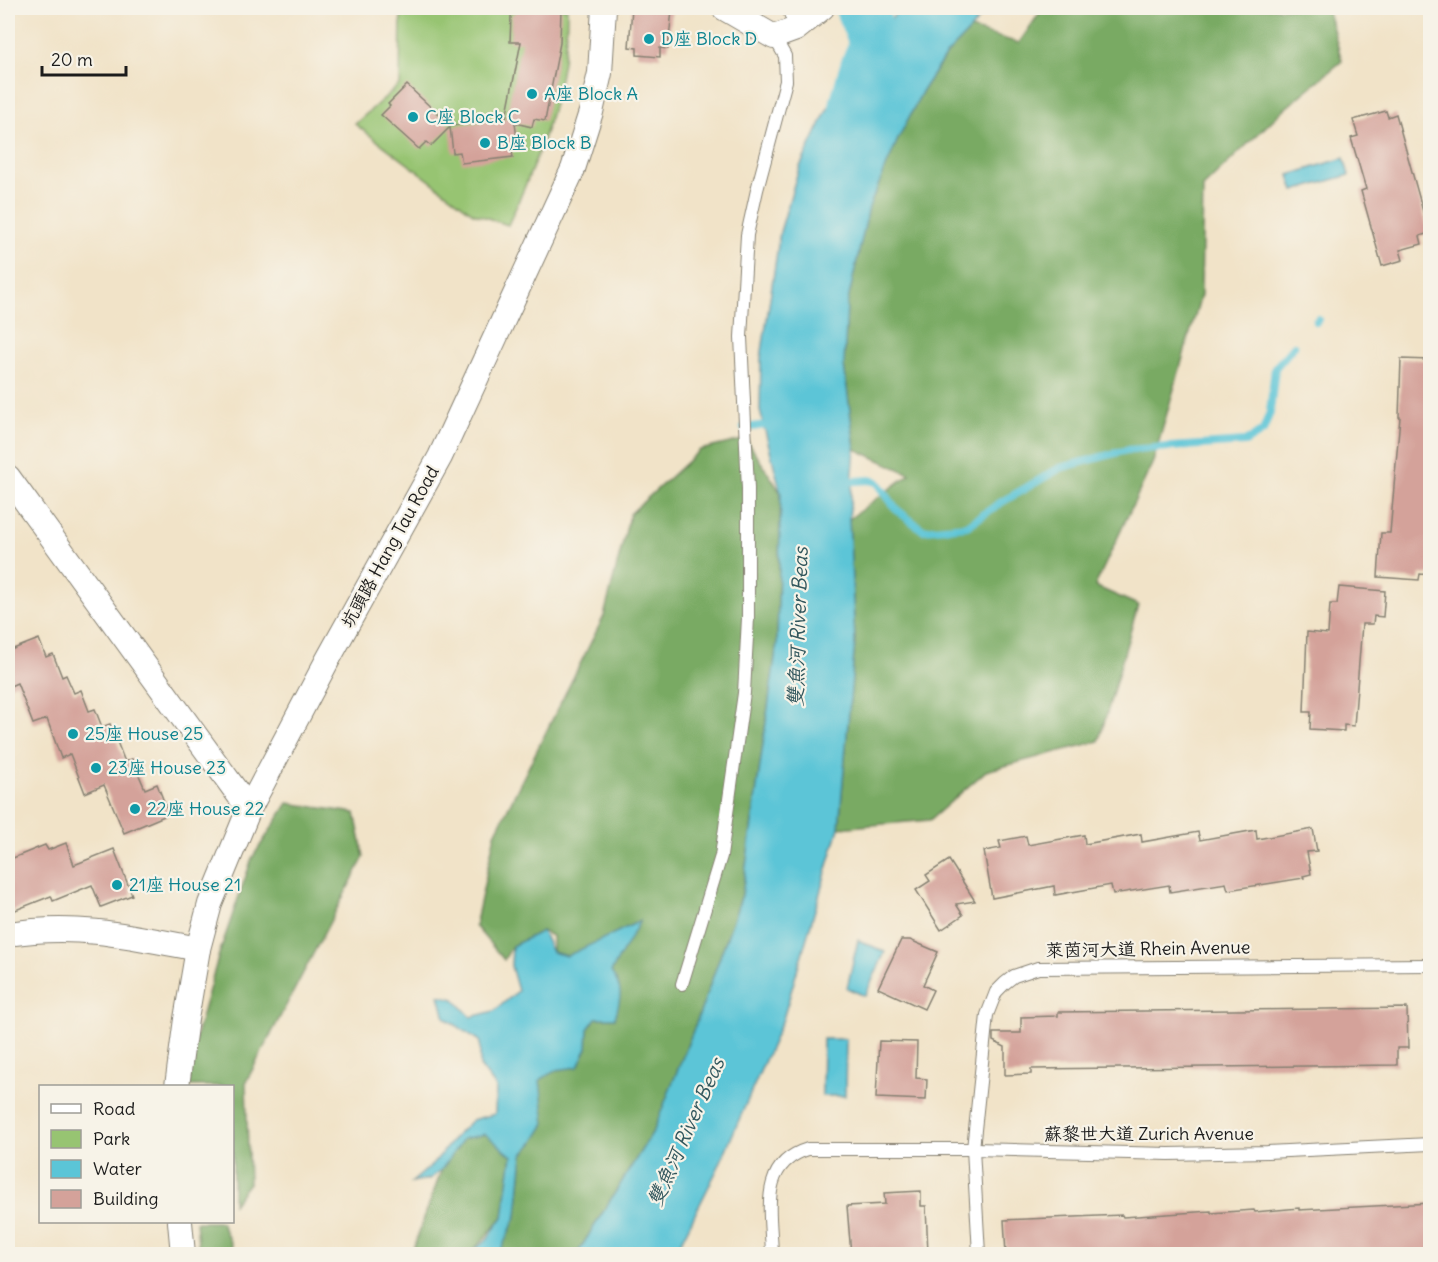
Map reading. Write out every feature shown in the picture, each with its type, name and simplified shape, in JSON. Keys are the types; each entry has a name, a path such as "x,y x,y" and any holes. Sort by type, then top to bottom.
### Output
{"street":[{"name":"坑頭路 Hang Tau Road","path":"177,1085 198,949 210,904 249,809 440,457 573,169 591,112 600,73 604,8"},
{"path":"724,8 786,24 822,8"},
{"path":"8,477 249,809"},
{"path":"8,934 60,928 106,931 198,949"},
{"path":"180,1223 183,1254"}],"lane":[{"path":"682,984 720,856 744,693 748,618 748,489 741,337 747,235 786,81 786,24"},
{"name":"萊茵河大道 Rhein Avenue","path":"973,1149 990,1003 1005,983 1025,971 1038,968 1431,965"},
{"name":"蘇黎世大道 Zurich Avenue","path":"772,1254 771,1186 779,1167 797,1152 808,1149 973,1149 1169,1154 1299,1151 1431,1144"},
{"path":"973,1149 979,1254"}],"green space":[{"path":"401,8 567,8 563,64 550,120 508,225 473,213 355,124 400,84"},
{"path":"1043,8 1327,8 1342,61 1281,112 1203,187 1201,295 1153,462 1095,586 1138,605 1099,741 986,771 930,820 839,828 855,642 849,519 910,474 855,449 844,365 847,305 869,206 898,139 924,88 945,56 971,29 1019,43"},
{"path":"746,439 781,493 777,643 742,895 700,1013 654,1130 577,1254 497,1254 517,1215 523,1154 533,1143 533,1081 556,1070 578,1066 587,1048 588,1029 596,1018 615,1018 611,972 638,922 567,957 552,952 552,936 542,931 512,946 504,960 475,926 495,834 604,616 630,514 700,450"},
{"path":"288,803 355,813 364,857 246,1082 249,1183 234,1203 234,1085 190,1085 189,1061 219,954 252,858"},
{"path":"485,1134 497,1136 512,1155 503,1217 470,1254 411,1254 442,1169 463,1139"},
{"path":"196,1223 221,1223 232,1246 232,1254 199,1254"}],"water":[{"name":"雙魚河 River Beas","path":"899,8 988,8 945,56 924,88 898,139 869,207 847,305 844,365 855,449 849,519 855,642 839,828 783,1019 718,1168 675,1254 577,1254 654,1130 700,1013 742,895 777,643 781,493 760,411 761,358 780,232 798,171 827,110 851,70 875,43"},
{"path":"1344,158 1349,175 1294,191 1289,175"},
{"path":"640,921 611,972 620,989 615,1018 596,1018 588,1029 587,1048 578,1067 556,1070 540,1080 545,1124 523,1154 517,1215 499,1254 470,1254 487,1239 503,1217 512,1156 485,1134 463,1139 442,1169 430,1179 412,1182 433,1164 472,1120 495,1114 496,1087 480,1066 480,1041 445,1018 439,995 454,999 471,1017 494,1011 518,991 511,966 512,946 542,931 552,952 567,956"},
{"path":"858,940 885,952 865,996 847,988"},
{"path":"823,1039 846,1039 845,1096 822,1096"}],"building":[{"path":"519,8 561,8 560,43 545,121 534,119 532,127 515,123 518,146 511,147 513,157 462,163 460,152 453,153 450,127 431,146 426,142 419,149 381,115 390,106 388,104 407,85 451,126 506,118 521,42 510,42 511,16"},
{"name":"D座 Block D","path":"632,8 672,10 668,49 660,48 660,57 637,55 637,48 629,47"},
{"path":"1386,111 1388,117 1396,114 1429,233 1420,236 1422,244 1400,250 1403,260 1382,266 1361,191 1366,189 1351,138 1358,136 1353,120"},
{"path":"1401,359 1431,360 1431,575 1420,574 1419,580 1378,577 1381,533 1390,533 1400,417"},
{"path":"1339,587 1385,591 1383,617 1374,616 1373,624 1362,624 1354,726 1344,725 1344,731 1310,729 1311,712 1304,712 1307,632 1328,634 1330,604 1337,604"},
{"path":"39,639 46,657 53,654 62,677 66,675 74,693 81,690 89,711 95,709 102,727 110,724 125,762 132,759 145,789 157,784 169,814 124,833 104,785 85,793 70,754 61,758 47,719 33,724 17,683 8,687 8,651"},
{"path":"1313,829 1317,851 1307,852 1311,874 1303,876 1304,878 1228,890 1226,883 1170,892 1169,885 1113,894 1111,885 1055,895 1054,886 992,898 984,851 1001,848 999,841 1026,836 1028,845 1084,835 1085,844 1141,834 1142,842 1198,832 1200,840 1256,830 1257,839"},
{"path":"66,843 74,865 114,849 132,895 101,907 92,885 53,901 51,896 8,913 8,860 45,845 48,850"},
{"path":"949,860 975,901 956,904 963,915 941,930 916,890 930,881 926,875"},
{"path":"901,940 910,940 938,952 923,985 933,990 924,1009 878,988"},
{"path":"1407,1008 1408,1048 1397,1048 1397,1065 1031,1069 1031,1074 1005,1075 1005,1047 993,1041 993,1033 1021,1033 1021,1017 1058,1016 1058,1012"},
{"path":"879,1041 917,1042 916,1078 927,1079 926,1100 876,1098"},
{"path":"921,1191 921,1206 926,1206 928,1254 851,1254 847,1206 885,1204 884,1193"},
{"path":"1431,1203 1431,1254 1006,1254 1004,1220 1122,1215 1123,1217 1211,1211 1211,1213 1254,1210 1255,1212"}],"waterway":[{"path":"854,106 865,67 875,43 860,8"},
{"path":"843,482 869,480 877,482 897,510 923,530 967,526 1000,503 1060,468 1127,450 1245,442 1263,431 1270,412 1275,368 1294,346"},
{"path":"744,428 773,424"}],"place":[{"name":"D座 Block D","path":"649,39"},
{"name":"A座 Block A","path":"532,94"},
{"name":"C座 Block C","path":"413,117"},
{"name":"B座 Block B","path":"485,143"},
{"name":"25座 House 25","path":"73,734"},
{"name":"23座 House 23","path":"96,768"},
{"name":"22座 House 22","path":"135,809"},
{"name":"21座 House 21","path":"117,885"}]}
